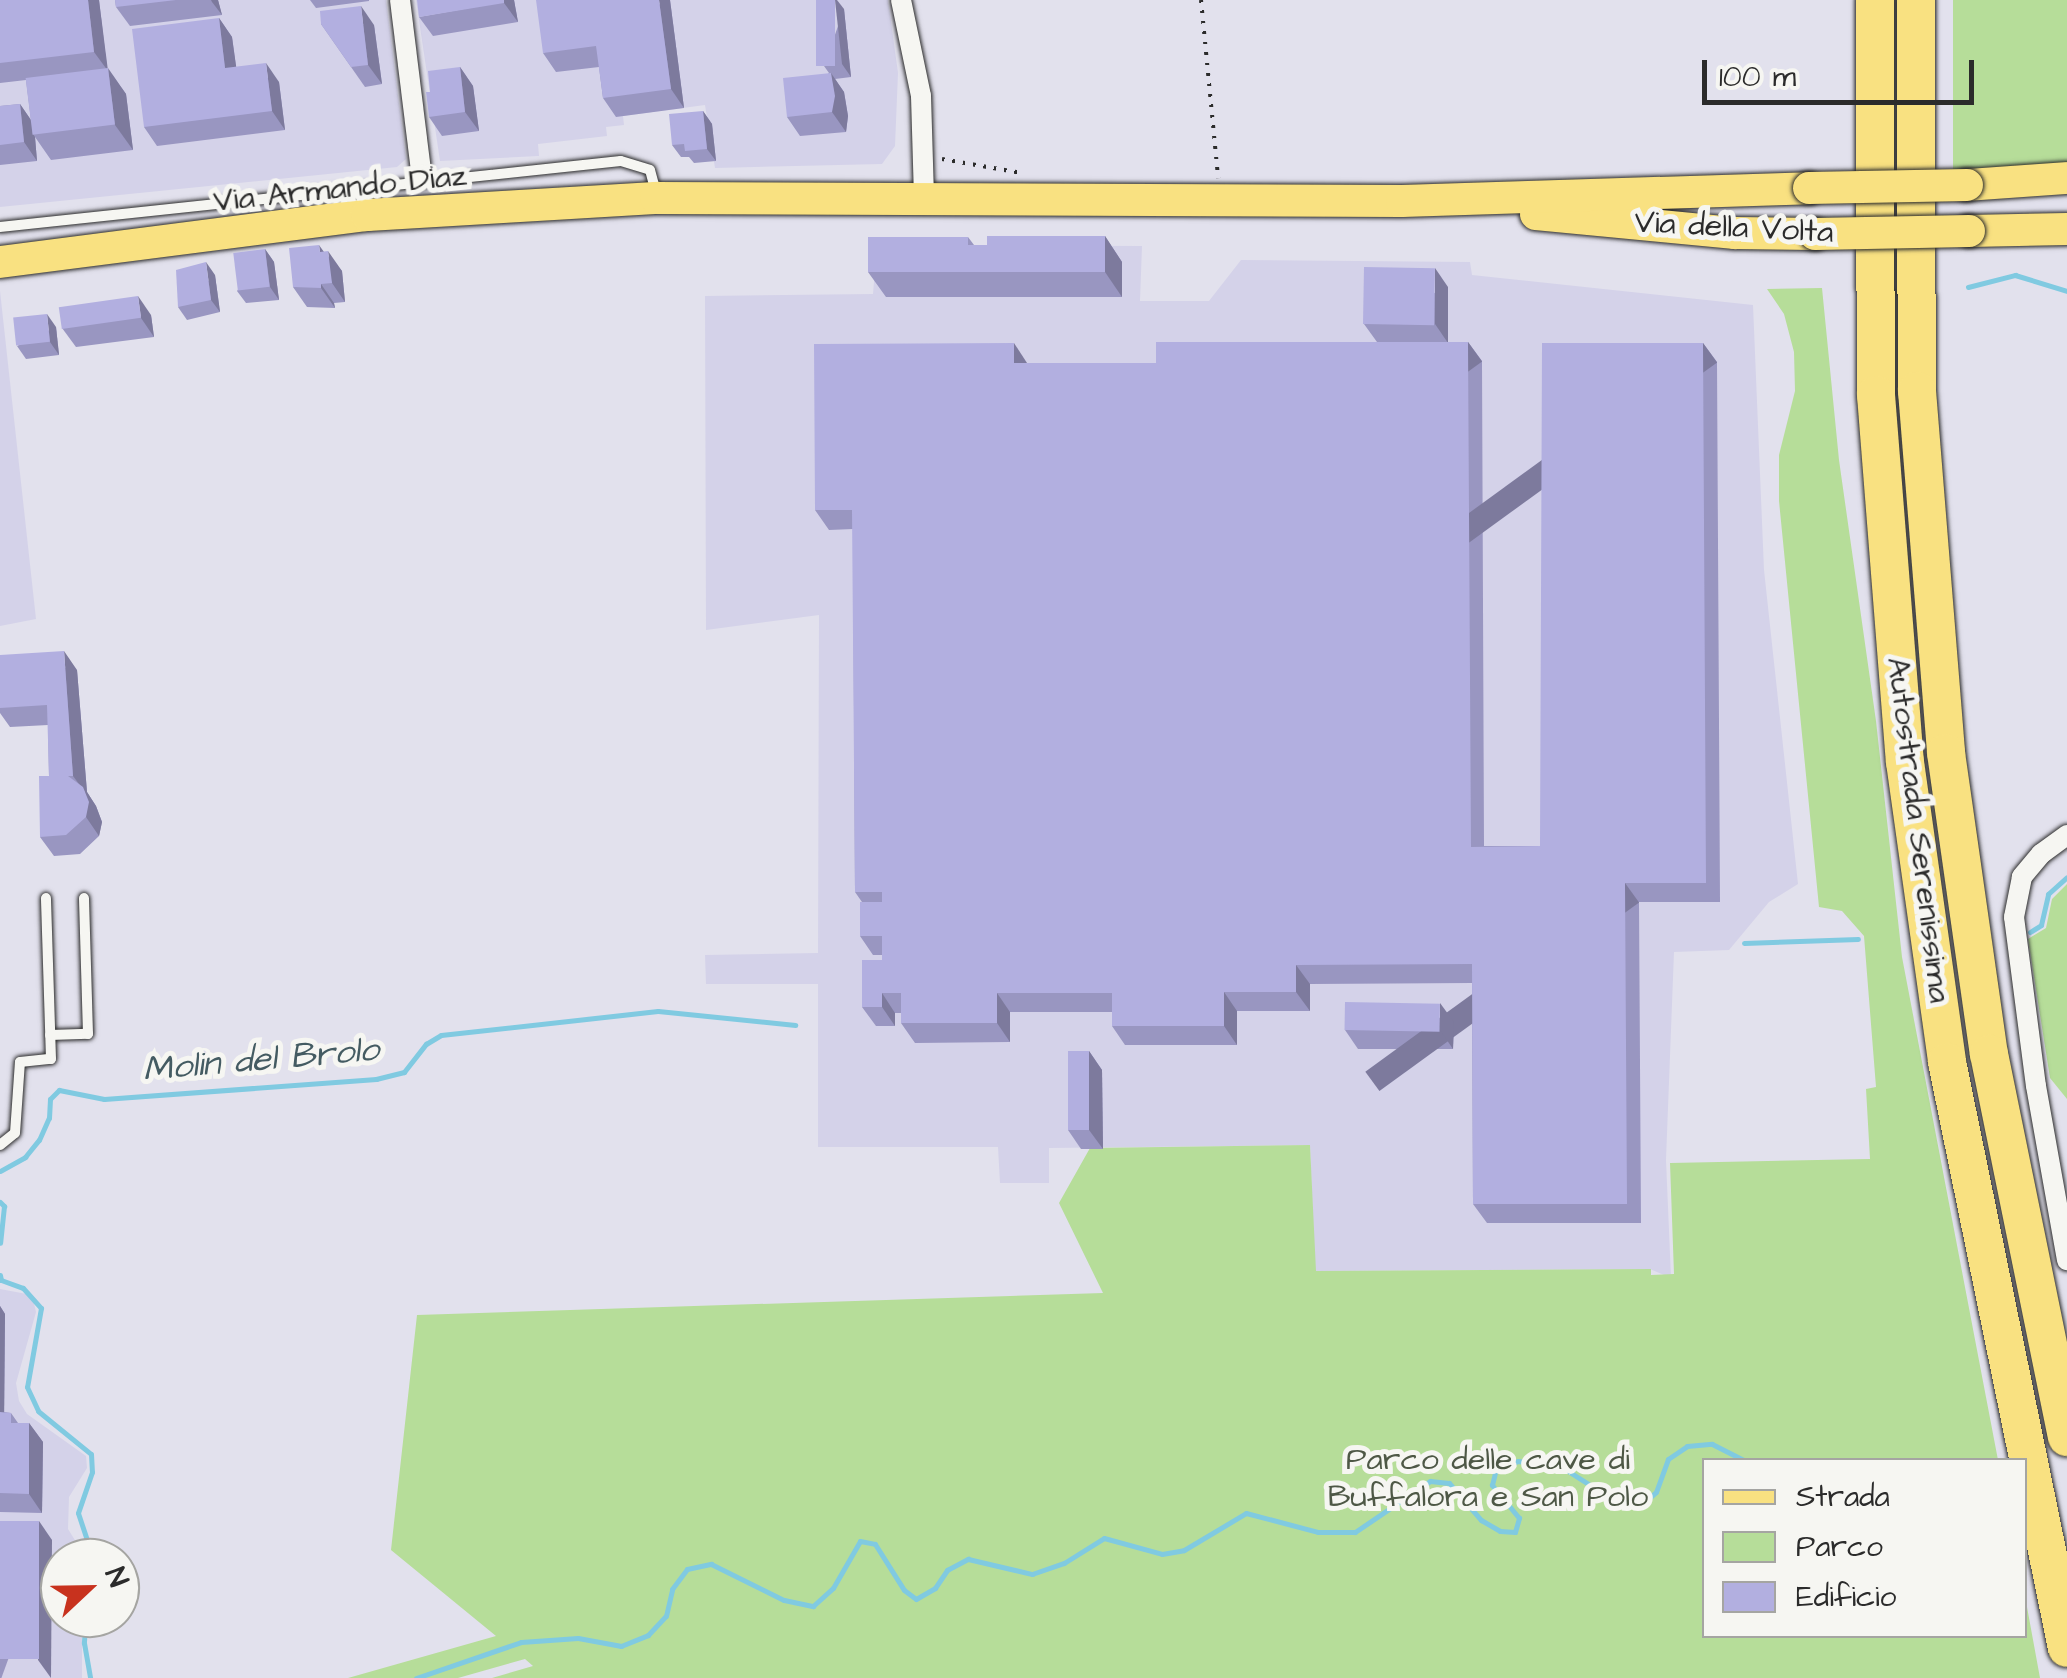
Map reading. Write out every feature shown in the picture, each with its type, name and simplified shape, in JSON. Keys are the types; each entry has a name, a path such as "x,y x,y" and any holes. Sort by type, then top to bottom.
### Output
{"highway":[{"name":"Autostrada Serenissima","path":"1876,0 1876,395 1906,762 1948,1062 2067,1648"},
{"name":"Autostrada Serenissima","path":"1916,0 1918,391 1946,753 1989,1054 2067,1436"}],"main road":[{"name":"Via della Volta","path":"749,198 1402,201 1967,185 2067,178"},
{"name":"Via Armando Diaz","path":"0,262 367,215 656,198 749,198"},
{"name":"Via della Volta","path":"1402,201 1734,233 2067,228"}],"street":[{"path":"400,0 422,179"},
{"path":"901,0 921,96 924,196"},
{"path":"2062,841 2022,877 2014,918 2036,1086 2067,1260"}],"lane":[{"name":"Via Armando Diaz","path":"0,227 422,179 622,161 640,164 655,179 656,198"},
{"path":"0,1145 16,1133 20,1062 50,1059 46,898"},
{"path":"50,1035 88,1034 84,898"}],"path":[{"path":"1201,0 1220,198"}],"shaded area":[{"path":"0,0 386,0 406,159 397,167 0,207"},
{"path":"416,0 888,0 898,73 895,146 882,164 715,168 705,105 623,116 624,125 606,127 607,136 538,144 539,156 440,161"},
{"path":"877,245 1142,246 1140,301 1209,301 1241,260 1470,262 1472,275 1753,305 1764,570 1798,884 1769,902 1729,950 1674,952 1666,1160 1671,1278 1650,1269 1315,1271 1310,1145 1049,1148 1049,1183 1000,1183 998,1147 818,1147 818,984 706,984 705,955 818,953 819,615 706,630 705,296 873,294"},
{"path":"0,291 36,619 0,626"},
{"path":"0,1289 32,1295 36,1312 16,1383 19,1401 27,1414 86,1456 87,1468 69,1497 68,1529 74,1538 40,1538 40,1638 82,1638 82,1678 0,1678"}],"green space":[{"path":"1953,0 2067,0 2067,174 1953,174"},
{"name":"Parco delle cave di Buffalora e San Polo","path":"1822,288 1839,460 1876,721 1902,957 1998,1458 1702,1458 1702,1638 2027,1638 2027,1607 2040,1678 492,1678 533,1666 525,1659 458,1678 348,1678 496,1636 391,1550 417,1315 1103,1293 1059,1203 1090,1148 1310,1145 1316,1271 1651,1269 1651,1275 1674,1274 1670,1163 1870,1159 1866,1089 1876,1087 1864,936 1842,911 1819,907 1779,501 1779,455 1795,391 1794,352 1784,314 1767,289"},
{"path":"2067,884 2067,1099 2050,1078 2028,939 2046,928 2052,899"}],"building":[{"path":"0,0 88,0 94,52 0,63"},
{"path":"115,0 176,0 116,7"},
{"path":"417,0 504,0 504,3 419,17"},
{"path":"536,0 659,0 671,89 603,98 596,46 543,53"},
{"path":"816,0 835,0 835,66 816,66"},
{"path":"361,6 368,65 351,67 321,24 320,11"},
{"path":"219,18 225,68 266,63 272,111 144,127 132,29"},
{"path":"460,67 465,112 429,117 428,71"},
{"path":"108,68 115,125 33,135 26,78"},
{"path":"831,73 835,96 832,112 787,117 783,78"},
{"path":"20,104 24,142 0,145 0,106"},
{"path":"703,111 707,149 685,151 684,144 672,145 669,114"},
{"path":"987,236 1105,236 1105,272 868,272 868,237 968,237 968,245 987,245"},
{"path":"319,245 320,252 328,251 332,283 321,284 321,288 293,287 289,248"},
{"path":"265,249 270,287 238,291 233,253"},
{"path":"206,262 211,300 178,307 176,270"},
{"path":"1364,267 1435,268 1434,325 1363,324"},
{"path":"138,296 141,318 62,329 59,307"},
{"path":"47,314 50,342 16,345 13,318"},
{"path":"1156,342 1468,342 1471,847 1540,846 1542,343 1703,343 1706,883 1625,883 1627,1204 1473,1204 1472,964 1296,965 1296,992 1224,992 1224,1026 1112,1026 1112,993 997,993 997,1023 901,1023 901,993 882,993 882,1007 862,1007 862,960 882,960 882,936 860,936 860,902 882,902 882,892 855,892 852,510 815,510 814,344 1014,343 1014,363 1156,363"},
{"path":"64,651 73,776 68,776 83,787 89,802 86,817 66,835 40,837 39,776 49,776 47,705 0,708 0,655"},
{"path":"1345,1002 1440,1004 1439,1032 1345,1030"},
{"path":"1068,1051 1089,1051 1089,1130 1068,1130"},
{"path":"0,1412 11,1413 11,1423 29,1423 29,1494 0,1493"},
{"path":"0,1521 39,1521 39,1659 0,1659"}],"waterway":[{"path":"1968,287 2015,275 2067,291"},
{"name":"Molin del Brolo","path":"2030,932 2041,925 2048,894 2067,877"},
{"name":"Molin del Brolo","path":"1744,943 1858,939"},
{"name":"Molin del Brolo","path":"0,1171 25,1157 39,1140 49,1118 50,1099 59,1090 104,1099 376,1079 404,1072 426,1044 441,1035 658,1011 795,1025"},
{"path":"0,1202 4,1206 0,1243"},
{"path":"0,1275 1,1280 23,1288 41,1308 27,1387 38,1411 91,1454 92,1472 78,1513 86,1538"},
{"path":"416,1678 521,1642 578,1638 621,1646 648,1635 666,1616 672,1589 687,1569 711,1564 784,1600 813,1606 833,1588 860,1541 875,1544 904,1590 916,1599 935,1588 947,1570 968,1559 1032,1574 1064,1563 1104,1538 1162,1554 1184,1550 1246,1513 1318,1532 1355,1532 1430,1481 1449,1483 1481,1520 1500,1531 1515,1532 1519,1518 1492,1485 1496,1469 1518,1461 1560,1466 1612,1499 1640,1506 1656,1492 1668,1459 1687,1446 1712,1444 1740,1458"},
{"path":"84,1638 90,1678"}]}
